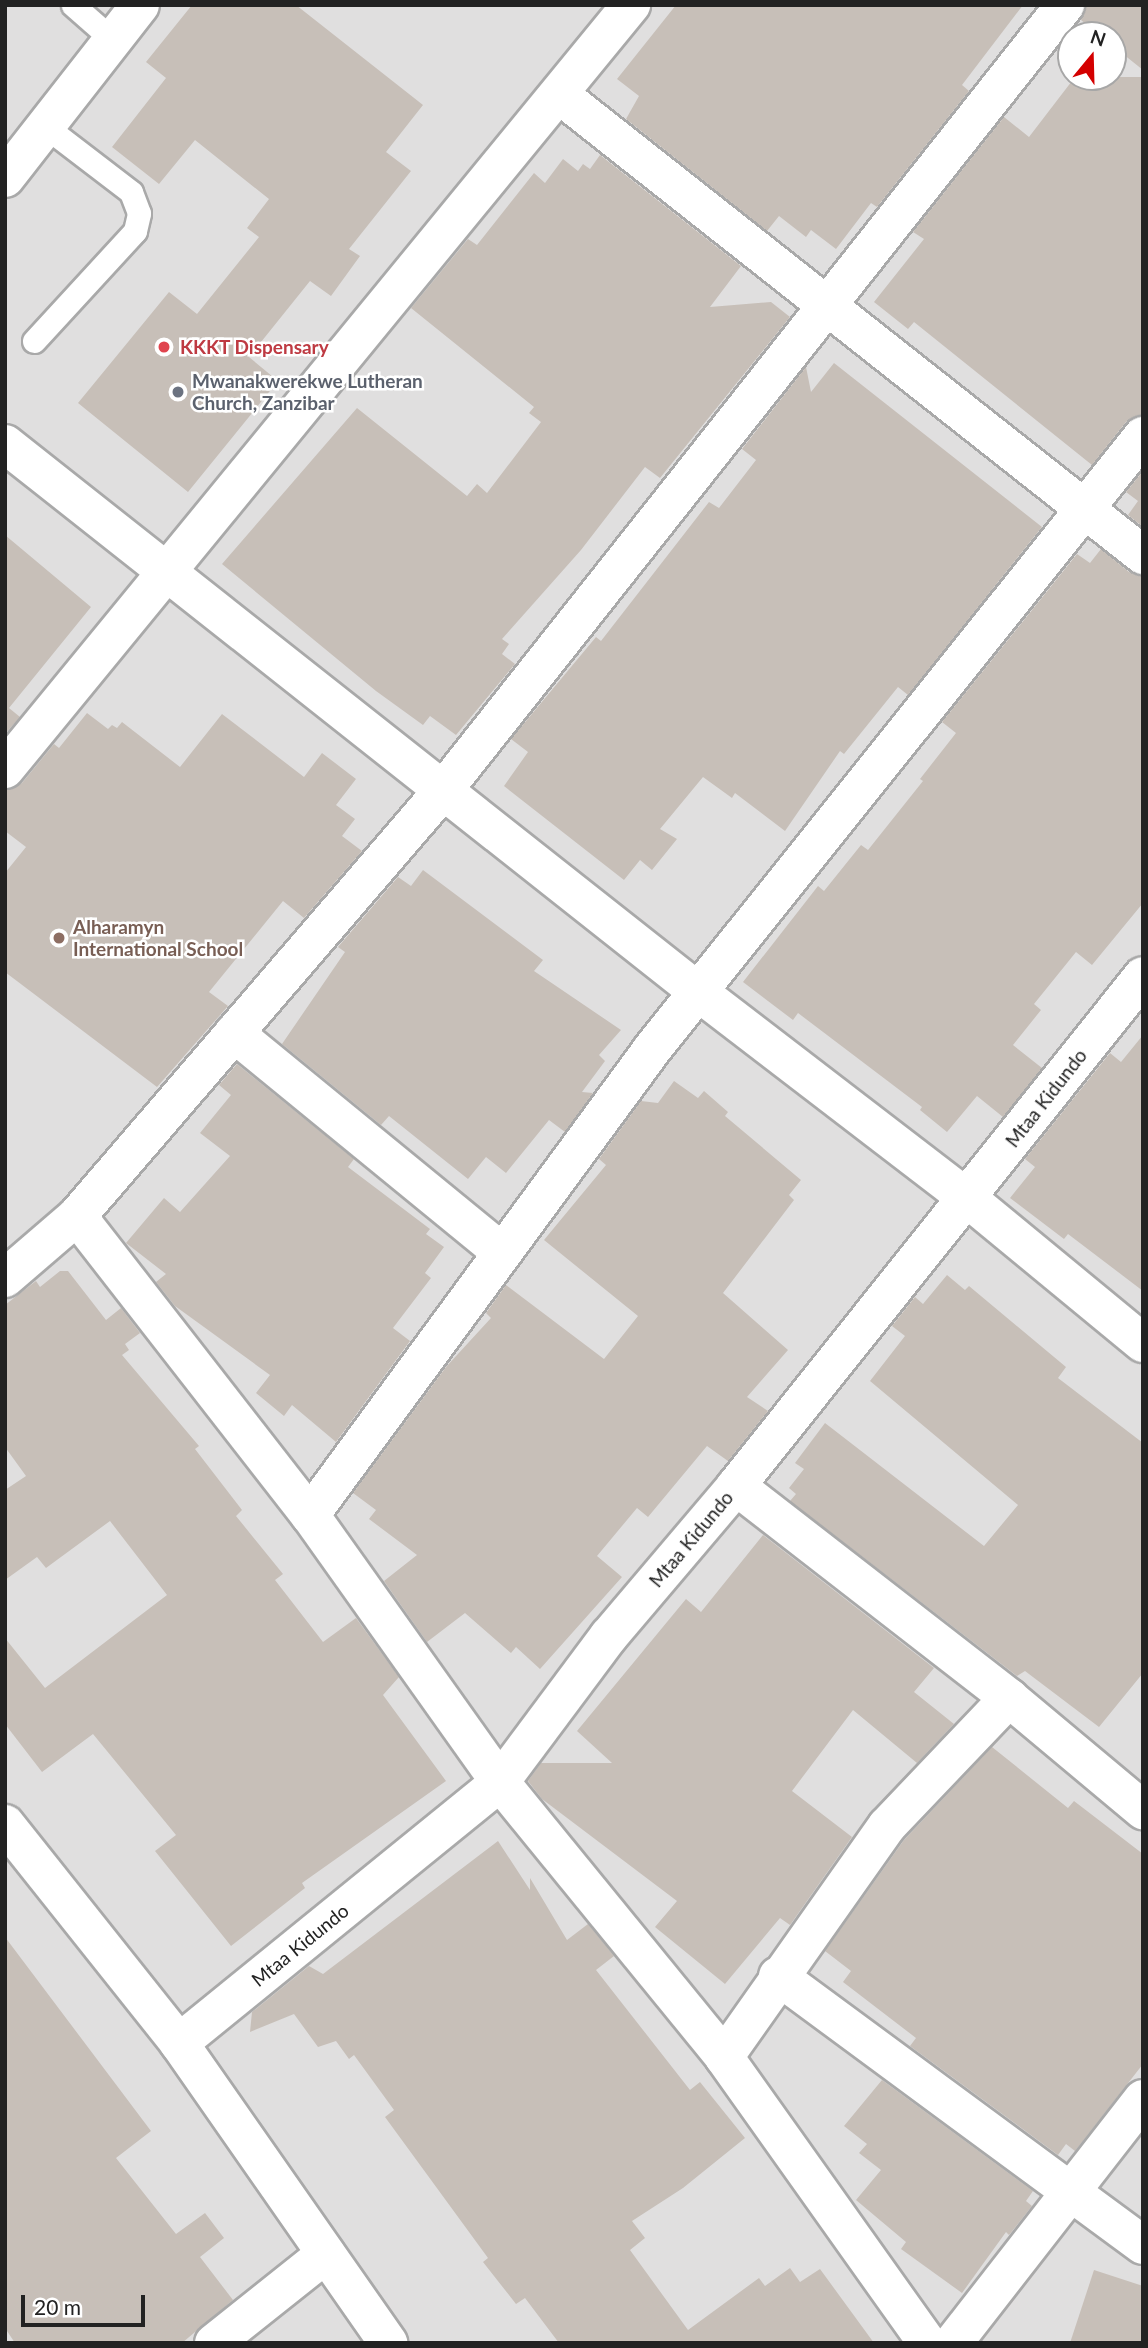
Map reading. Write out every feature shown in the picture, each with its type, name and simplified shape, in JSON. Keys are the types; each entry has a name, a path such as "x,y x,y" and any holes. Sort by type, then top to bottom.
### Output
{"street":[{"path":"5,178 140,5"},
{"path":"5,769 560,95 631,5"},
{"path":"5,1278 77,1216 445,788 1065,5"},
{"path":"560,95 1143,555"},
{"path":"310,1515 653,1048 701,994 1143,436"},
{"path":"5,444 166,575 445,788 701,994 967,1198 1143,1343"},
{"name":"Mtaa Kidundo","path":"178,2043 500,1783 609,1636 736,1486 1143,976"},
{"path":"234,1033 502,1252"},
{"path":"77,1216 310,1515 500,1783 724,2057 927,2343"},
{"path":"736,1486 1009,1698 1143,1810"},
{"path":"724,2057 778,1976 887,1826 1009,1698"},
{"path":"5,1824 178,2043 388,2343"},
{"path":"778,1976 1143,2245"},
{"path":"953,2343 1143,2099"},
{"path":"214,2343 326,2253"}],"lane":[{"path":"73,5 113,40"},
{"path":"34,341 135,231 139,213 131,192 46,126"}],"shaded area":[{"path":"5,5 1143,5 1143,2343 5,2343"}],"building":[{"path":"192,5 296,5 423,105 386,152 411,171 349,249 360,256 331,296 310,281 249,357 278,381 188,492 78,403 169,292 197,314 259,237 247,228 269,199 195,140 159,184 112,147 166,78 146,62"},
{"path":"676,5 1023,5 962,85 969,91 877,207 871,203 836,249 811,230 806,237 779,216 767,231 626,119 639,96 617,79"},
{"path":"1086,5 1143,5 1143,70 1127,57 1127,21 1081,20"},
{"path":"1127,77 1143,77 1143,415 1126,422 1092,465 914,322 908,329 874,302 924,239 913,232 1004,117 1029,137 1064,91 1127,91"},
{"path":"600,155 741,266 710,307 771,302 790,317 660,478 645,467 581,550 502,639 509,644 502,654 515,664 456,735 430,716 423,725 376,691 222,564 357,408 467,496 477,484 487,493 541,422 529,413 534,407 411,308 468,239 477,245 534,173 545,183 563,159 578,171 583,164 590,169"},
{"path":"834,363 1042,527 908,695 898,687 844,754 840,751 785,831 735,793 732,798 703,777 660,829 677,839 652,870 640,860 624,880 504,786 528,752 511,739 596,637 601,641 709,502 719,508 756,460 742,449 806,367 811,392"},
{"path":"1143,471 1143,527 1128,515 1138,501 1126,492"},
{"path":"5,535 91,607 9,708 20,717 5,734"},
{"path":"1101,549 1129,572 1143,576 1143,903 1092,965 1076,952 1034,1004 1041,1010 1013,1045 1042,1068 1003,1117 977,1096 947,1132 920,1110 922,1107 798,1013 793,1020 743,982 818,886 824,891 861,845 868,850 923,781 920,779 956,733 942,722 1077,554 1090,563"},
{"path":"87,713 108,729 112,725 117,728 122,722 180,767 222,714 304,777 322,753 356,779 336,805 355,819 342,836 362,851 304,918 283,901 209,992 228,1006 157,1087 5,972 5,873 26,847 5,831 5,790 22,783 54,744 59,748"},
{"path":"423,870 543,960 534,971 621,1030 599,1055 605,1061 582,1092 593,1093 565,1132 549,1120 506,1173 486,1157 468,1179 389,1116 381,1125 282,1044 345,952 338,947 398,877 411,886"},
{"path":"1143,1035 1143,1291 1068,1234 1064,1239 1010,1198 1035,1167 1025,1159 1110,1053 1121,1062"},
{"path":"237,1064 354,1159 348,1167 430,1229 426,1234 444,1247 425,1273 431,1278 393,1328 410,1341 336,1442 292,1405 284,1416 256,1393 270,1375 175,1306 156,1282 166,1274 126,1243 164,1198 180,1212 230,1156 200,1133 231,1095 219,1085"},
{"path":"674,1081 698,1098 704,1091 728,1112 725,1116 801,1180 789,1195 794,1200 723,1293 788,1350 747,1397 768,1411 728,1461 707,1446 648,1517 637,1508 597,1556 622,1577 540,1669 516,1647 511,1653 465,1613 427,1642 384,1581 417,1555 369,1519 376,1510 353,1493 446,1367 491,1318 486,1313 506,1285 604,1359 638,1316 544,1240 606,1165 599,1159 641,1101 658,1103"},
{"path":"60,1271 68,1271 106,1320 121,1308 140,1333 125,1344 129,1350 122,1355 199,1446 195,1449 242,1510 236,1516 283,1574 275,1580 323,1642 356,1618 399,1677 383,1695 446,1781 302,1883 305,1888 231,1946 155,1851 176,1835 93,1734 42,1772 5,1724 5,1638 45,1688 167,1595 110,1521 46,1568 37,1557 5,1580 5,1490 26,1476 5,1447 5,1305 36,1281 40,1287"},
{"path":"947,1275 965,1290 969,1286 1066,1367 1058,1378 1143,1443 1143,1673 1099,1727 1025,1671 1017,1676 790,1501 796,1494 789,1488 804,1469 795,1463 825,1423 984,1546 1018,1505 870,1381 905,1336 892,1326 915,1297 923,1304"},
{"path":"763,1535 934,1668 914,1692 954,1724 917,1763 853,1710 792,1791 852,1837 790,1925 780,1918 725,1984 655,1927 677,1901 542,1799 528,1781 541,1763 612,1763 577,1731 686,1599 701,1612"},
{"path":"992,1747 1068,1808 1074,1801 1143,1854 1143,2064 1075,2151 1066,2144 1058,2155 910,2046 916,2038 843,1982 851,1971 825,1951 904,1840"},
{"path":"498,1841 530,1890 530,1878 567,1940 588,1924 614,1956 596,1970 690,2090 700,2082 745,2138 683,2188 632,2221 645,2238 630,2250 688,2330 759,2278 765,2286 790,2268 800,2282 820,2269 874,2343 559,2343 525,2298 516,2304 483,2262 488,2258 385,2117 394,2110 354,2055 349,2059 336,2041 318,2047 294,2014 250,2032 252,2012 309,1966 323,1974"},
{"path":"5,1937 151,2131 116,2158 176,2234 205,2213 224,2238 200,2257 233,2300 182,2343 15,2343 5,2328"},
{"path":"882,2080 1033,2191 1026,2201 1032,2206 1009,2235 1006,2232 962,2293 901,2249 906,2242 856,2200 881,2170 859,2153 867,2144 844,2126"},
{"path":"1094,2270 1143,2286 1143,2343 1070,2343"}],"place":[{"name":"KKKT Dispensary","path":"164,347"},
{"name":"Mwanakwerekwe Lutheran Church, Zanzibar","path":"178,392"},
{"name":"Alharamyn International School","path":"59,938"}]}
